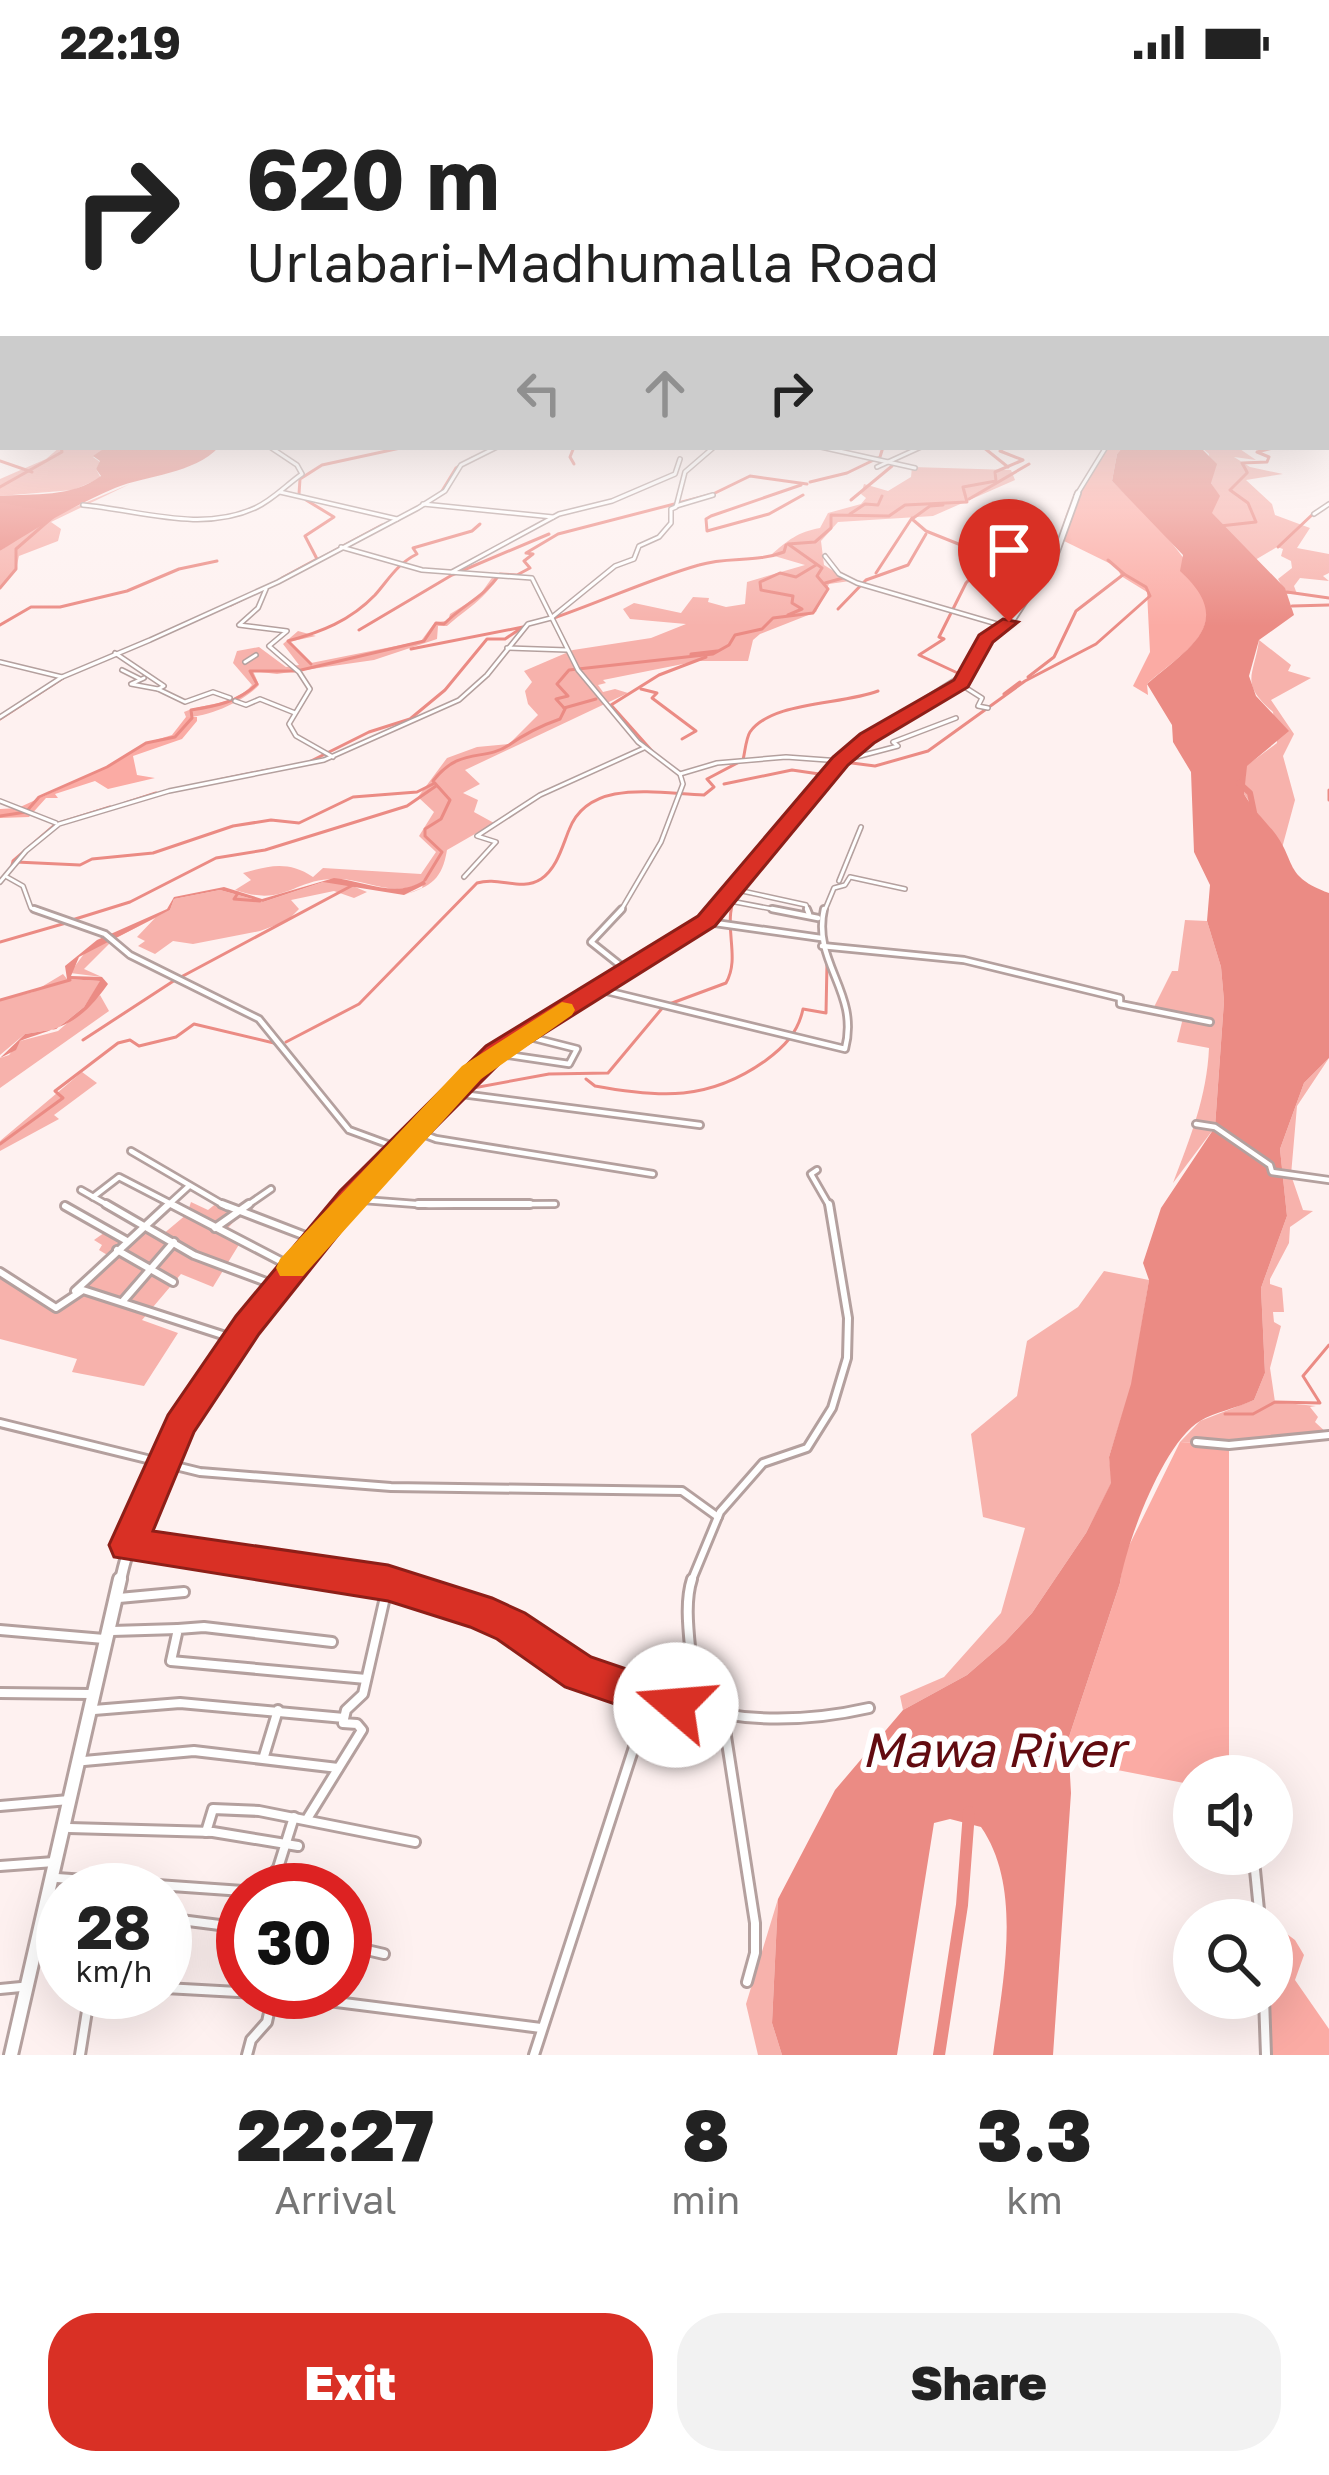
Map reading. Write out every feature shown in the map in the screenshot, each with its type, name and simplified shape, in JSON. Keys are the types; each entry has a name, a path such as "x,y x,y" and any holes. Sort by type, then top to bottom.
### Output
{"main road":[{"path":"54,1862 128,1545 180,1425 277,1286 350,1198 496,1052 706,921 841,761 867,738 960,684 986,639 1004,626 1057,551 1074,499 1104,450"},
{"path":"11,2055 36,1946"}],"street":[{"path":"83,505 193,521 241,514 280,492 302,472 275,450"},
{"path":"0,717 62,677 275,583 423,505 445,491 461,465 491,450"},
{"path":"0,882 13,862 59,824 170,791 333,757 459,700 487,675 528,624 551,618 615,566 634,560 639,546 666,529 685,472 711,450"},
{"path":"832,450 914,468"},
{"path":"877,467 914,450"},
{"path":"452,572 553,517 612,501 675,474 680,459"},
{"path":"280,492 397,519"},
{"path":"676,506 713,495"},
{"path":"1314,514 1329,504"},
{"path":"423,505 553,517"},
{"path":"341,547 403,566 532,578 576,668 644,748 680,774 683,784 662,842 615,921 591,942 626,970"},
{"path":"825,556 839,574 857,583 1004,626"},
{"path":"275,583 263,592 258,608 238,625 287,631 269,646 310,688 289,724 296,736 333,757"},
{"path":"507,648 568,650"},
{"path":"115,653 142,678"},
{"path":"245,661 257,657"},
{"path":"0,662 62,677"},
{"path":"122,670 164,686 158,688"},
{"path":"142,678 131,684 158,688 186,702 213,692 246,705 260,699 296,713"},
{"path":"960,684 982,698 978,706 988,708"},
{"path":"680,774 733,761 786,757 841,761 898,746 893,742 956,718"},
{"path":"464,877 496,842 477,836 540,795 644,748"},
{"path":"0,801 59,824"},
{"path":"597,987 707,1019 845,1049 852,1015 822,942 818,918 838,884 861,826"},
{"path":"7,877 19,881 31,908 108,936 130,955 259,1019 350,1130 398,1148"},
{"path":"838,884 857,877 905,889"},
{"path":"733,889 807,906 810,916"},
{"path":"725,900 818,918"},
{"path":"706,921 964,960 1120,998 1120,1004 1210,1022"},
{"path":"496,1052 569,1064 577,1049 522,1035"},
{"path":"454,1093 700,1125"},
{"path":"1196,1124 1215,1127 1272,1172 1329,1180"},
{"path":"415,1131 436,1139 653,1174"},
{"path":"131,1151 235,1212 316,1240"},
{"path":"688,1705 695,1690 687,1654 688,1592 718,1517 763,1463 807,1448 832,1408 848,1358 848,1318 829,1204 811,1174 817,1170"},
{"path":"93,1197 118,1177 292,1267"},
{"path":"0,1272 56,1308 189,1186"},
{"path":"215,1228 272,1189"},
{"path":"81,1190 194,1256 277,1286"},
{"path":"350,1198 416,1204 555,1204"},
{"path":"65,1206 127,1240"},
{"path":"123,1302 174,1242"},
{"path":"117,1250 173,1282"},
{"path":"75,1291 238,1340"},
{"path":"0,1423 200,1472 331,1484 682,1491 718,1517"},
{"path":"1196,1442 1229,1445 1329,1435"},
{"path":"128,1545 388,1583 511,1626 580,1673 649,1700 688,1705 723,1717 843,1714 869,1708"},
{"path":"308,1819 362,1730 357,1724 343,1723 346,1710 363,1694 388,1583"},
{"path":"113,1598 184,1592"},
{"path":"0,1630 105,1635 204,1627 332,1642"},
{"path":"178,1629 171,1661 366,1679"},
{"path":"0,1693 91,1694"},
{"path":"534,2055 649,1700"},
{"path":"89,1711 180,1702 344,1718"},
{"path":"264,1756 278,1710"},
{"path":"723,1717 755,1924 755,1953 747,1982"},
{"path":"78,1761 143,1752 264,1756 338,1768"},
{"path":"0,1806 68,1800"},
{"path":"206,1832 213,1810 308,1819 416,1842"},
{"path":"281,1863 293,1845 294,1817"},
{"path":"63,1828 206,1832 293,1845"},
{"path":"0,1865 54,1862"},
{"path":"372,1951 384,1954"},
{"path":"0,1989 27,1986"},
{"path":"372,2006 541,2028"},
{"path":"80,2055 86,2019"},
{"path":"247,2055 251,2040 268,2019"},
{"path":"1265,2019 1266,2055"}],"shaded area":[{"path":"56,450 102,450 93,457 100,462 96,469 101,478 73,490 0,496 0,479"},
{"path":"1104,450 1120,450 1112,481 1178,551 1203,594 1207,614 1201,633 1147,684 1148,695 1133,686 1150,652 1147,592 1121,576 1117,567 1062,540 1071,504"},
{"path":"1204,450 1241,450 1256,460 1234,457 1250,467 1283,474 1246,480 1272,504 1275,515 1310,528 1297,548 1329,554 1329,573 1323,576 1329,581 1300,578 1294,586 1297,594 1287,594 1278,579 1292,568 1291,561 1281,556 1283,549 1277,547 1255,560 1211,513 1219,496 1211,483 1209,454"},
{"path":"912,467 1011,470 1015,480 933,516 838,522 821,541 824,565 850,581 829,584 816,612 760,634 753,640 748,661 698,661 603,680 606,683 598,685 603,692 628,693 465,770 480,784 463,793 478,800 474,812 494,823 447,850 439,875 422,888 424,881 392,889 339,879 267,896 235,890 251,880 243,873 270,867 295,868 313,877 323,868 421,874 436,852 419,836 434,812 418,797 447,758 477,747 509,744 538,715 528,704 525,691 532,682 524,671 573,650 651,638 686,624 630,619 623,609 634,603 681,613 693,597 709,598 708,602 726,607 745,604 747,582 805,565 771,555 783,545 820,528 828,513 861,504 866,498 861,494 864,484 888,491 911,477"},
{"path":"130,484 51,522 61,529 58,541 19,556 16,569 0,588 0,551 44,520"},
{"path":"494,575 499,575 482,597 447,626 438,626 437,639 374,660 277,674 253,671 259,685 244,697 215,711 186,717 184,712 228,700 252,685 233,663 237,651 259,647 286,667 299,665 283,644 298,631 316,636 288,642 311,663 421,641 435,622 448,621 450,614 479,596"},
{"path":"1259,640 1291,665 1288,671 1311,678 1271,700 1294,734 1283,756 1295,800 1282,848 1244,794 1246,766 1277,743 1273,712 1252,686"},
{"path":"186,717 197,717 197,721 182,739 133,756 137,775 155,778 108,789 95,781 55,794 58,798 46,798 29,817 0,818 0,809 18,808 107,767 146,743 172,735"},
{"path":"323,882 343,882 367,892 354,898 334,891 291,900 299,909 287,921 193,944 173,941 155,954 138,946 145,941 137,937 155,918 114,939 84,969 102,977 70,973 86,951 170,910 174,899 220,890 263,902"},
{"path":"1185,920 1207,921 1221,967 1224,1001 1215,1127 1173,1183 1201,1100 1209,1048 1177,1042 1183,1018 1152,1011 1172,971 1178,971"},
{"path":"63,974 67,979 101,981 84,1007 56,1029 25,1034 0,1055 0,1000 33,992"},
{"path":"100,995 109,1011 0,1088 0,1058 20,1041 58,1031"},
{"path":"1329,1058 1297,1106 1291,1175 1303,1210 1313,1211 1290,1227 1289,1243 1270,1279 1270,1284 1282,1288 1284,1312 1273,1312 1274,1322 1281,1326 1270,1368 1275,1402 1316,1406 1310,1407 1318,1417 1315,1422 1329,1435 1229,1445 1180,1442 1200,1421 1254,1400 1265,1373 1261,1288 1287,1216 1280,1149 1304,1083"},
{"path":"82,1072 97,1083 54,1115 59,1119 0,1151 0,1141"},
{"path":"191,1202 208,1210 218,1202 241,1214 227,1229 243,1238 213,1287 181,1274 142,1320 178,1333 144,1386 72,1372 77,1359 0,1339 0,1272 61,1306 109,1256 94,1240 108,1230 127,1240 144,1225 162,1235 187,1214"},
{"path":"1104,1271 1149,1280 1132,1384 1109,1457 1112,1482 1086,1533 1032,1613 967,1675 903,1710 900,1696 944,1677 1001,1613 1025,1528 983,1517 971,1434 1017,1396 1027,1341 1078,1307"},
{"path":"1180,1442 1229,1445 1229,1755 1173,1755 1173,1781 1102,1767 1068,1740 1120,1583 1124,1556"},
{"path":"778,1899 772,2023 782,2055 758,2055 746,2004"},
{"path":"1293,1939 1304,1955 1295,1980 1329,2029 1329,2055 1270,2055 1268,2019 1293,2019"}],"water":[{"path":"102,450 216,450 197,463 100,495 0,551 0,496 52,493 89,483 101,476 96,469 100,461 93,456"},
{"name":"Mawa River","path":"1120,450 1203,450 1217,464 1211,483 1220,496 1212,513 1285,588 1294,615 1259,640 1249,676 1256,696 1289,731 1247,766 1244,794 1281,843 1297,874 1329,893 1329,1058 1304,1083 1280,1149 1287,1216 1261,1288 1265,1373 1254,1400 1200,1421 1186,1432 1160,1471 1130,1544 1068,1740 1071,1793 1053,2055 993,2055 1006,1938 1002,1879 981,1827 950,1819 934,1823 897,2055 782,2055 772,2023 778,1899 835,1790 903,1710 967,1675 1005,1642 1032,1613 1086,1533 1111,1483 1109,1457 1131,1384 1149,1280 1143,1263 1161,1208 1215,1127 1224,1001 1221,967 1207,921 1210,885 1194,852 1191,772 1173,742 1172,725 1147,684 1201,633 1205,605 1180,571 1183,555 1112,481"},
{"path":"334,878 392,889 424,880 426,884 404,895 323,882 263,902 220,890 174,899 170,910 79,957 71,976 102,977 108,984 88,1009 58,1027 84,1007 100,981 67,979 65,966 97,940 167,909 174,897 224,887 262,899"},
{"path":"52,1030 20,1041 16,1050 0,1058 25,1034"}],"waterway":[{"path":"29,471 62,450"},
{"path":"299,494 300,479 322,465 391,450"},
{"path":"573,450 574,464"},
{"path":"810,482 847,473 880,457 882,450"},
{"path":"987,450 1008,467"},
{"path":"1001,450 1023,460 1008,467"},
{"path":"1247,472 1242,463 1267,462 1269,457 1257,452 1265,450"},
{"path":"442,491 456,468 472,458"},
{"path":"0,461 29,471"},
{"path":"969,499 1029,464"},
{"path":"851,500 892,466"},
{"path":"564,708 556,699 568,696 557,684 569,670 713,654 729,645 735,635 762,629 773,618 813,613 828,589 817,576 822,568 788,544 815,542 831,528 831,515 889,516 905,505 967,502 963,487 996,481 995,472 1008,467"},
{"path":"0,487 29,471"},
{"path":"1220,526 1256,522 1248,503 1230,490 1247,473"},
{"path":"0,816 26,812 39,797 107,767 146,743 175,737 192,718 191,710 234,699 257,684 250,671 297,671 424,641 436,623 444,624 500,574 517,575 530,568 524,561 533,554 526,553 558,534 713,494 750,476 807,484"},
{"path":"801,485 711,516 706,519 707,531 769,514 803,495"},
{"path":"850,514 865,504 878,505 882,496"},
{"path":"282,578 317,559 305,536 334,517 306,500"},
{"path":"943,505 930,506 912,519 926,531 976,551 981,567 966,583 939,637 944,639 919,655 964,676"},
{"path":"1278,547 1314,513"},
{"path":"0,588 16,569 16,549 54,516"},
{"path":"876,573 912,518"},
{"path":"311,664 288,641 356,612 417,554 413,548 472,531 480,524"},
{"path":"317,560 382,525"},
{"path":"359,630 452,575 549,534"},
{"path":"838,609 866,580 908,565 926,534"},
{"path":"554,618 681,571 710,562 773,555 784,552 786,545"},
{"path":"1108,560 1124,574"},
{"path":"0,625 31,607 60,607 127,591 179,569 217,561"},
{"path":"788,615 802,609 792,603 793,596 761,590 760,582 780,573 796,577 816,565"},
{"path":"844,762 875,766 928,751 1025,681 1096,644 1150,596 1146,587 1124,574"},
{"path":"1028,677 1054,657 1076,611 1124,574"},
{"path":"825,583 843,578"},
{"path":"231,605 265,588"},
{"path":"1287,592 1329,598"},
{"path":"1292,606 1329,605"},
{"path":"307,763 369,732 410,719 445,690 487,639 505,639 523,627 411,649"},
{"path":"691,654 717,651"},
{"path":"652,751 611,705 659,675 706,657"},
{"path":"0,719 63,678"},
{"path":"1004,694 1020,682"},
{"path":"641,689 657,693 652,698 696,731 682,739"},
{"path":"286,1042 359,1004 477,883 526,884 541,879 555,863 579,813 592,802 628,792 704,795 714,787 707,779 743,760 749,735 760,722 791,709 878,691"},
{"path":"564,708 596,699"},
{"path":"425,880 442,852 425,836 425,829 441,819 450,800 433,781 453,763 500,750 560,719 564,708"},
{"path":"218,780 268,770"},
{"path":"724,784 792,770 826,775"},
{"path":"1239,783 1250,793 1255,817"},
{"path":"16,862 80,865 92,859 153,853 233,826 271,820 299,823 353,797 417,792 433,784"},
{"path":"72,920 130,902 216,858 265,850 407,806 436,786"},
{"path":"1329,790 1329,800"},
{"path":"125,803 156,793"},
{"path":"794,822 814,797"},
{"path":"11,869 13,861 56,824 110,807"},
{"path":"457,1091 549,1074 608,1073 664,1006 726,983 732,960 731,911 741,884"},
{"path":"181,977 353,885"},
{"path":"238,893 234,899 260,901"},
{"path":"0,942 66,923"},
{"path":"586,1079 595,1086 663,1094 704,1090 744,1074 784,1045 803,1009 826,1013 827,963"},
{"path":"0,1000 70,980"},
{"path":"83,1040 175,980"},
{"path":"0,1144 63,1098 55,1091 118,1043 130,1040 139,1046 176,1037 194,1024 278,1044"},
{"path":"1225,1414 1253,1414 1275,1402 1320,1403 1303,1376 1329,1345"},
{"path":"939,2055 962,1905 969,1812"}],"slow traffic":[{"path":"292,1268 350,1198 471,1072 562,1010"}],"route":[{"path":"676,1705 649,1700 580,1673 511,1626 478,1611 388,1583 128,1545 180,1425 283,1277 350,1198 496,1052 706,921 841,761 867,738 961,683 986,639 1009,622"}]}
